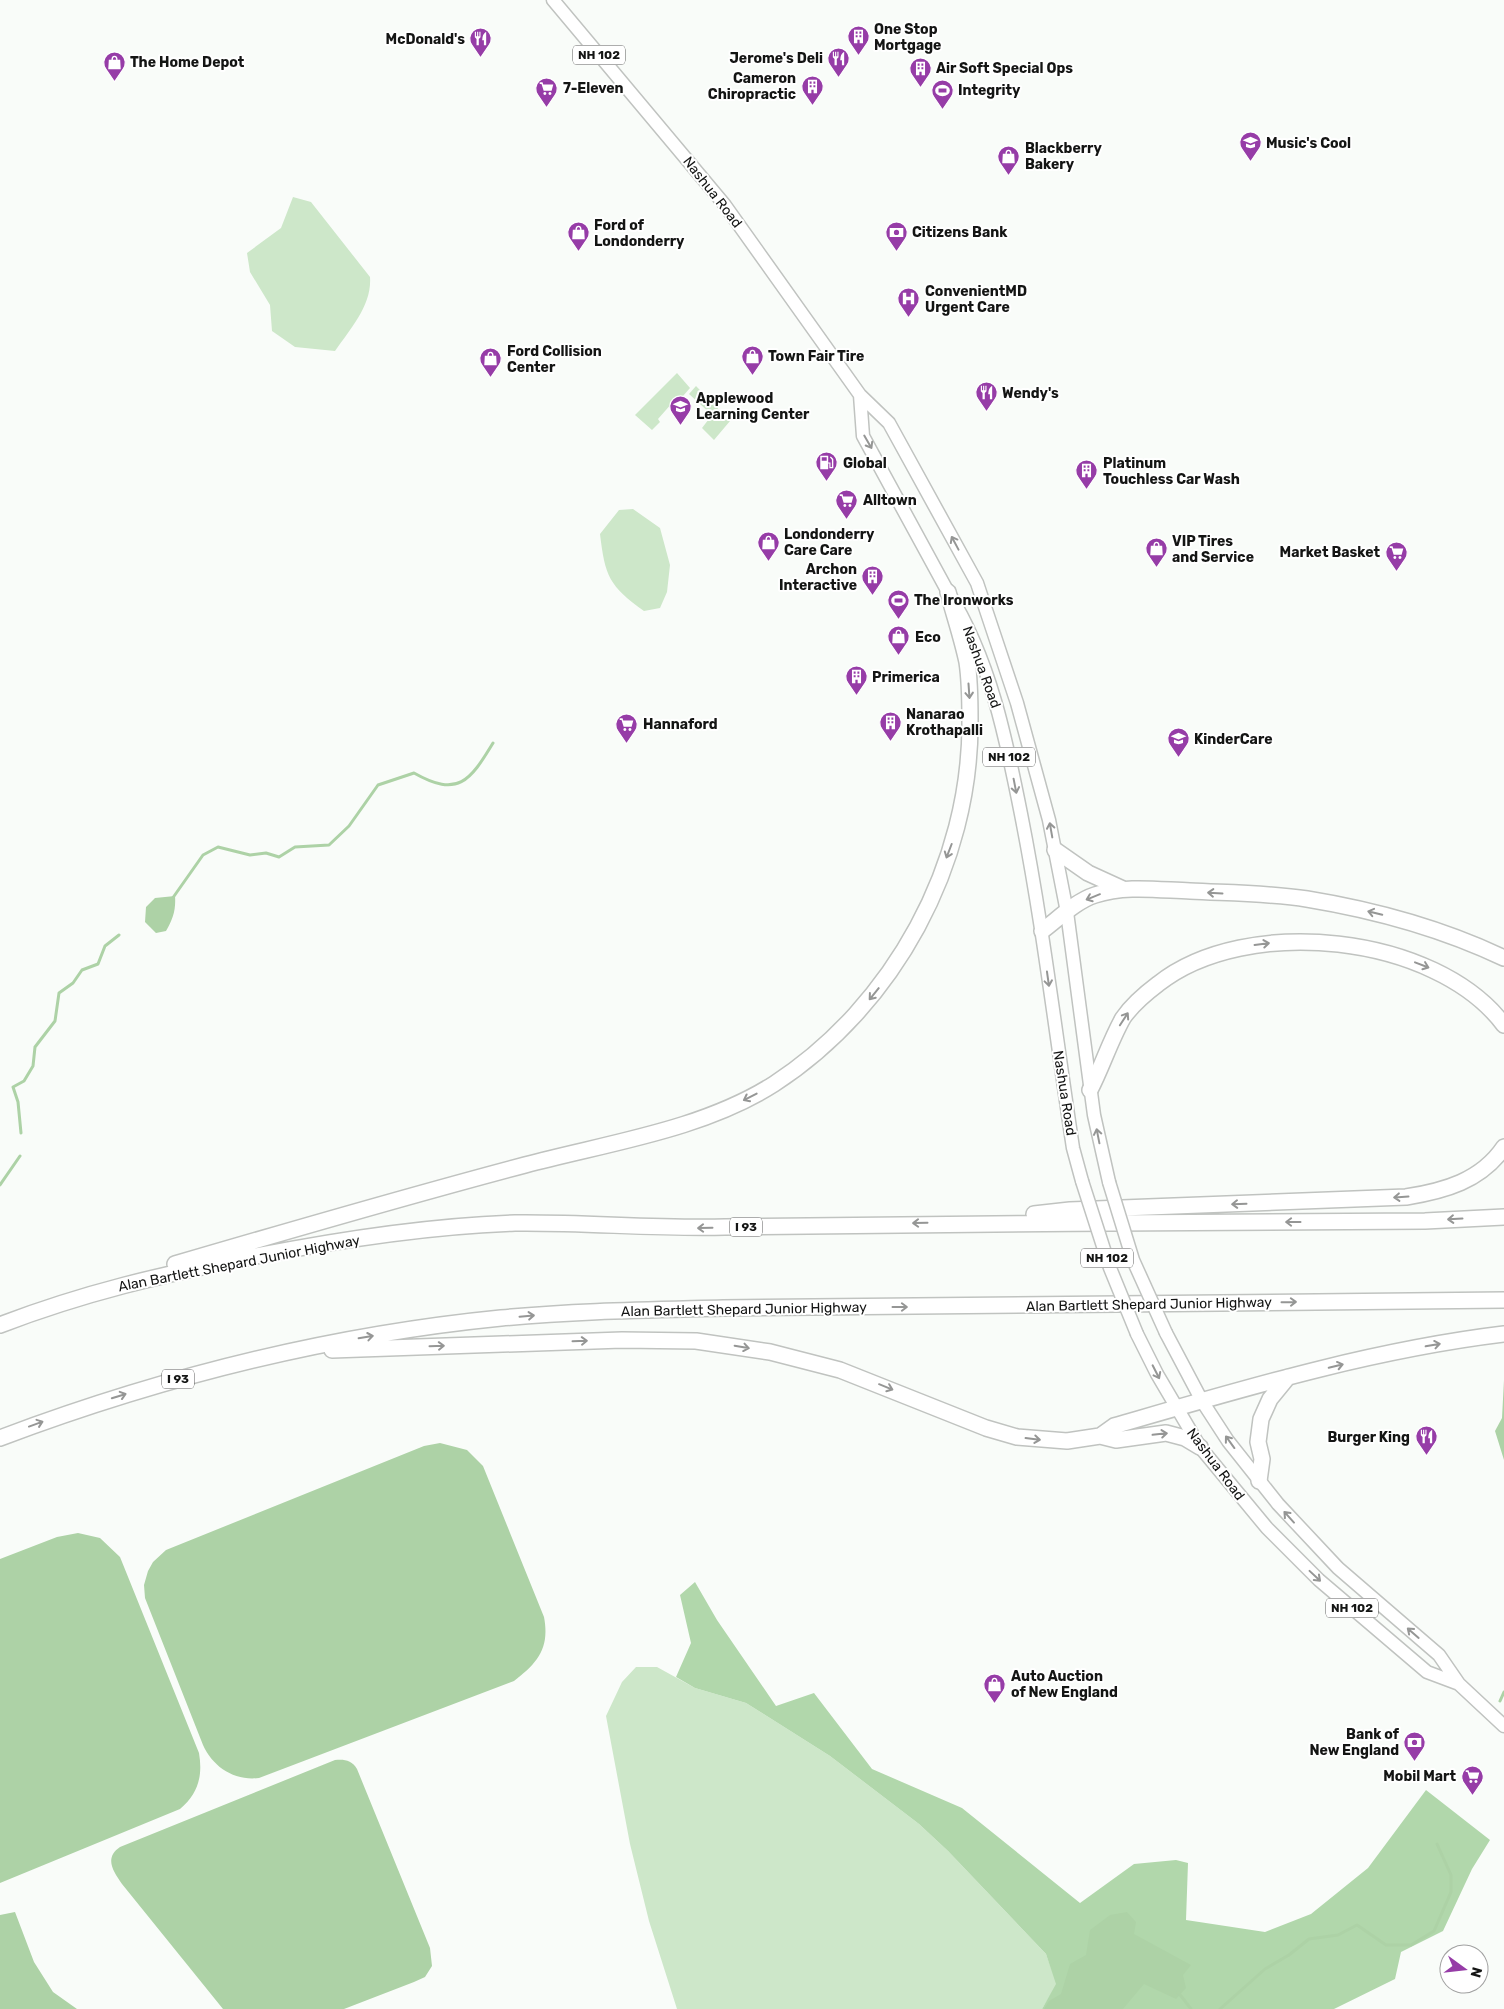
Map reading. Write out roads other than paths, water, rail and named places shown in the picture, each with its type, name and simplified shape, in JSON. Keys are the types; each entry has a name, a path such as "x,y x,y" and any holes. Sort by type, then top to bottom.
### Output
{"highway":[{"path":"103,1289 158,1269 367,1208 668,1129 721,1112 773,1085 814,1055 850,1023 878,990 914,935 952,845 964,789 970,748 970,704 967,663 948,592"},
{"path":"1055,850 1088,873 1122,889"},
{"path":"1042,931 1094,895 1122,889 1273,895 1331,904 1415,924 1504,958"},
{"path":"1090,1090 1124,1017 1153,988 1184,966 1215,955 1259,944 1310,942 1361,949 1413,962 1436,971 1467,988 1482,1000 1504,1025"},
{"path":"952,1223 1070,1210 1406,1197 1453,1187 1474,1176 1493,1161 1504,1147"},
{"name":"Alan Bartlett Shepard Junior Highway","path":"0,1325 46,1307 103,1289 288,1250 458,1227 518,1223 694,1228 952,1223 1406,1221 1504,1217"},
{"name":"Alan Bartlett Shepard Junior Highway","path":"0,1438 133,1392 284,1352 427,1327 501,1318 612,1311 1504,1300"},
{"path":"1100,1436 1114,1426 1288,1377 1386,1354 1504,1334"},
{"path":"284,1352 622,1340 696,1341 770,1352 840,1370 986,1428 1018,1437 1067,1441 1100,1436 1116,1440 1174,1434 1200,1447"},
{"path":"1259,1481 1262,1459 1258,1442 1261,1419 1270,1400 1288,1377"}],"main road":[{"name":"Nashua Road","path":"553,0 724,204 860,395 889,423 977,583 1025,731 1049,820 1067,912 1090,1090 1101,1152 1109,1182 1134,1260 1166,1333 1202,1401 1259,1481 1299,1528 1338,1568 1438,1655 1459,1684 1504,1726"},
{"name":"Nashua Road","path":"860,395 863,436 962,615 989,682 1006,738 1037,898 1073,1148 1110,1268 1137,1334 1176,1408 1200,1447 1267,1528 1320,1580 1427,1672 1459,1684"}],"waterway":[{"path":"172,899 203,855 218,847 250,855 266,853 279,857 295,847 329,845 349,826 378,785 414,773 442,784 452,785 461,782 477,767 493,743"},
{"path":"21,1133 18,1102 13,1087 24,1081 33,1066 35,1047 55,1021 59,993 73,983 82,970 98,964 105,946 119,935"},
{"path":"0,1185 20,1156"},
{"path":"1500,1701 1504,1692"},
{"path":"1220,2009 1265,1969 1289,1955 1309,1939 1338,1935 1357,1925 1386,1945 1411,1945 1434,1931 1451,1892 1451,1875 1437,1844"},
{"path":"1178,1992 1191,2009"}],"place":[{"name":"One Stop Mortgage","path":"858,56"},
{"name":"McDonald's","path":"481,58"},
{"name":"Jerome's Deli","path":"839,77"},
{"name":"The Home Depot","path":"114,81"},
{"name":"Air Soft Special Ops","path":"920,87"},
{"name":"Cameron Chiropractic","path":"812,105"},
{"name":"7-Eleven","path":"547,107"},
{"name":"Integrity","path":"942,109"},
{"name":"Music's Cool","path":"1250,162"},
{"name":"Blackberry Bakery","path":"1009,175"},
{"name":"Citizens Bank","path":"896,251"},
{"name":"Ford of Londonderry","path":"578,252"},
{"name":"ConvenientMD Urgent Care","path":"909,318"},
{"name":"Town Fair Tire","path":"752,375"},
{"name":"Ford Collision Center","path":"491,378"},
{"name":"Wendy's","path":"986,412"},
{"name":"Applewood Learning Center","path":"680,425"},
{"name":"Global","path":"827,482"},
{"name":"Platinum Touchless Car Wash","path":"1087,490"},
{"name":"Alltown","path":"847,519"},
{"name":"Londonderry Care Care","path":"768,561"},
{"name":"VIP Tires and Service","path":"1156,568"},
{"name":"Market Basket","path":"1396,571"},
{"name":"Archon Interactive","path":"873,596"},
{"name":"The Ironworks","path":"898,619"},
{"name":"Eco","path":"899,656"},
{"name":"Primerica","path":"856,696"},
{"name":"Nanarao Krothapalli","path":"890,741"},
{"name":"Hannaford","path":"627,743"},
{"name":"KinderCare","path":"1178,758"},
{"name":"Burger King","path":"1426,1456"},
{"name":"Auto Auction of New England","path":"995,1703"},
{"name":"Bank of New England","path":"1415,1761"},
{"name":"Mobil Mart","path":"1472,1795"}]}
